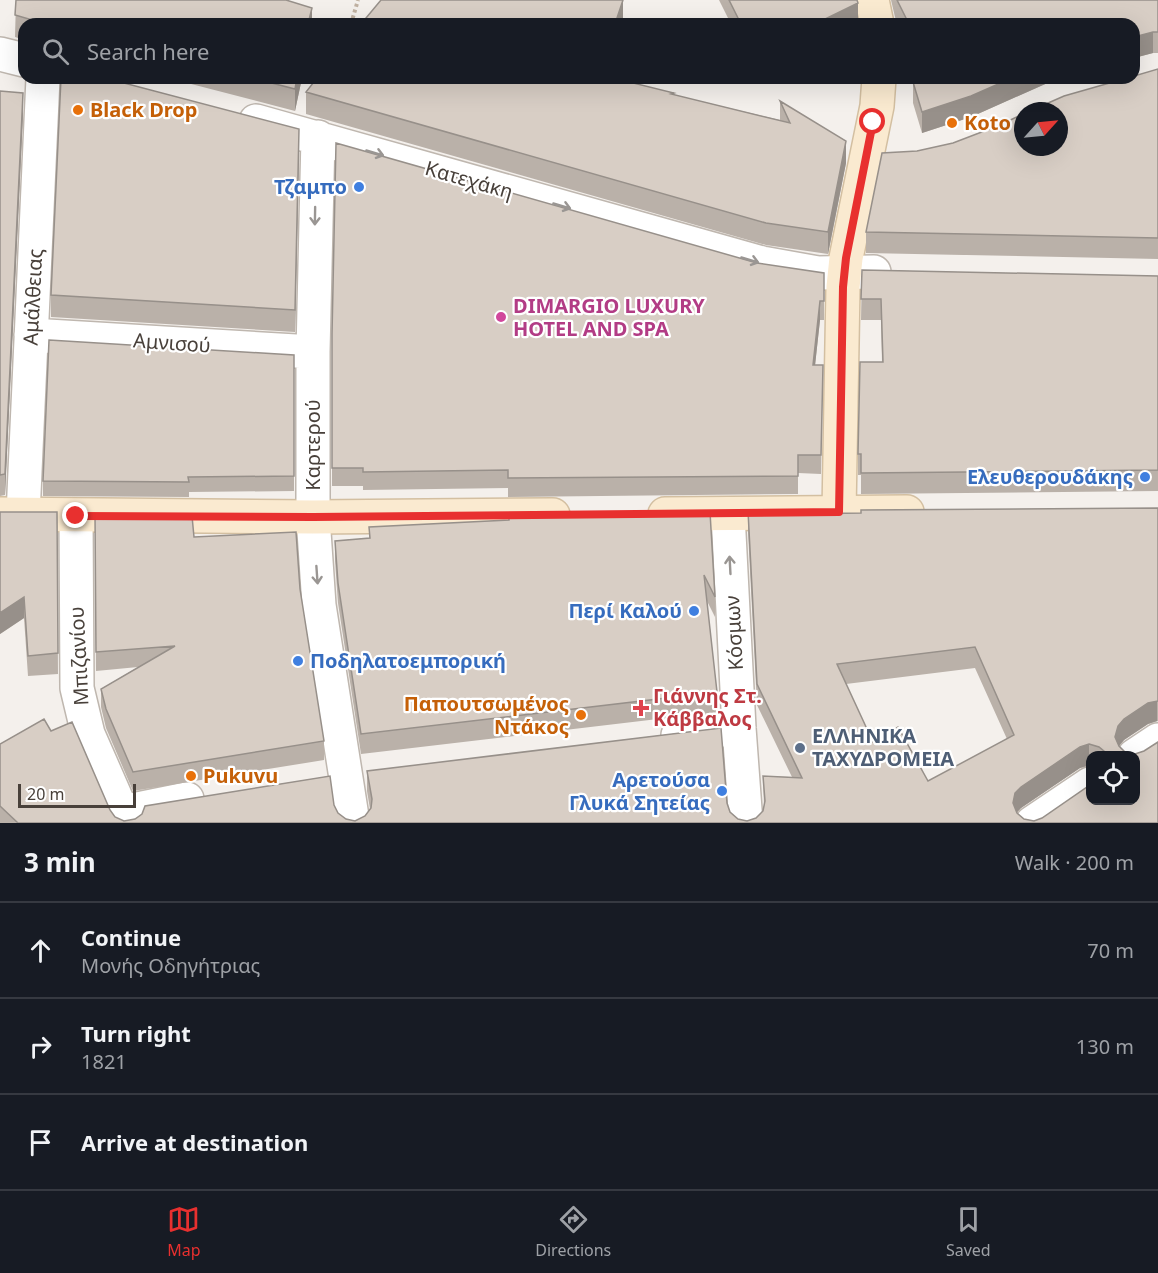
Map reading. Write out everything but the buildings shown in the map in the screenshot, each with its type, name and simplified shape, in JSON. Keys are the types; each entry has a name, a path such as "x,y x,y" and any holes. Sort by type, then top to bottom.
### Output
{"street":[{"path":"872,0 876,18"},
{"path":"0,54 18,58"},
{"name":"Αμάλθειας","path":"12,515 31,335 43,84"},
{"path":"839,512 842,313 845,273 882,154 877,106 879,84"},
{"name":"Κατεχάκη","path":"229,113 762,263 818,273 906,273"},
{"name":"Καρτερού","path":"318,137 313,352 313,517 334,777 353,823"},
{"name":"Αμνισού","path":"31,335 313,352"},
{"path":"633,515 934,512"},
{"name":"Κόσμων","path":"728,514 746,823"},
{"path":"12,515 313,517 585,515"},
{"name":"Μπιζανίου","path":"76,516 77,688 88,734 125,818"},
{"path":"647,739 739,728"},
{"path":"1140,752 1158,740"},
{"path":"334,777 380,771"},
{"path":"1032,823 1086,787"},
{"path":"125,818 216,795"}],"path":[{"path":"353,18 358,0"}],"place":[{"name":"Black Drop","path":"78,110"},
{"name":"Koto","path":"952,123"},
{"name":"Τζαμπο","path":"359,187"},
{"name":"DIMARGIO LUXURY HOTEL AND SPA","path":"501,317"},
{"name":"Ελευθερουδάκης","path":"1145,477"},
{"name":"Περί Καλού","path":"694,611"},
{"name":"Ποδηλατοεμπορική","path":"298,661"},
{"name":"Γιάννης Στ. Κάββαλος","path":"641,708"},
{"name":"Παπουτσωμένος Ντάκος","path":"581,715"},
{"name":"ΕΛΛΗΝΙΚΑ ΤΑΧΥΔΡΟΜΕΙΑ","path":"800,748"},
{"name":"Pukuvu","path":"191,776"},
{"name":"Αρετούσα Γλυκά Σητείας","path":"722,791"}],"route":[{"path":"76,516 313,517 839,512 843,287 846,258 873,122"}]}
